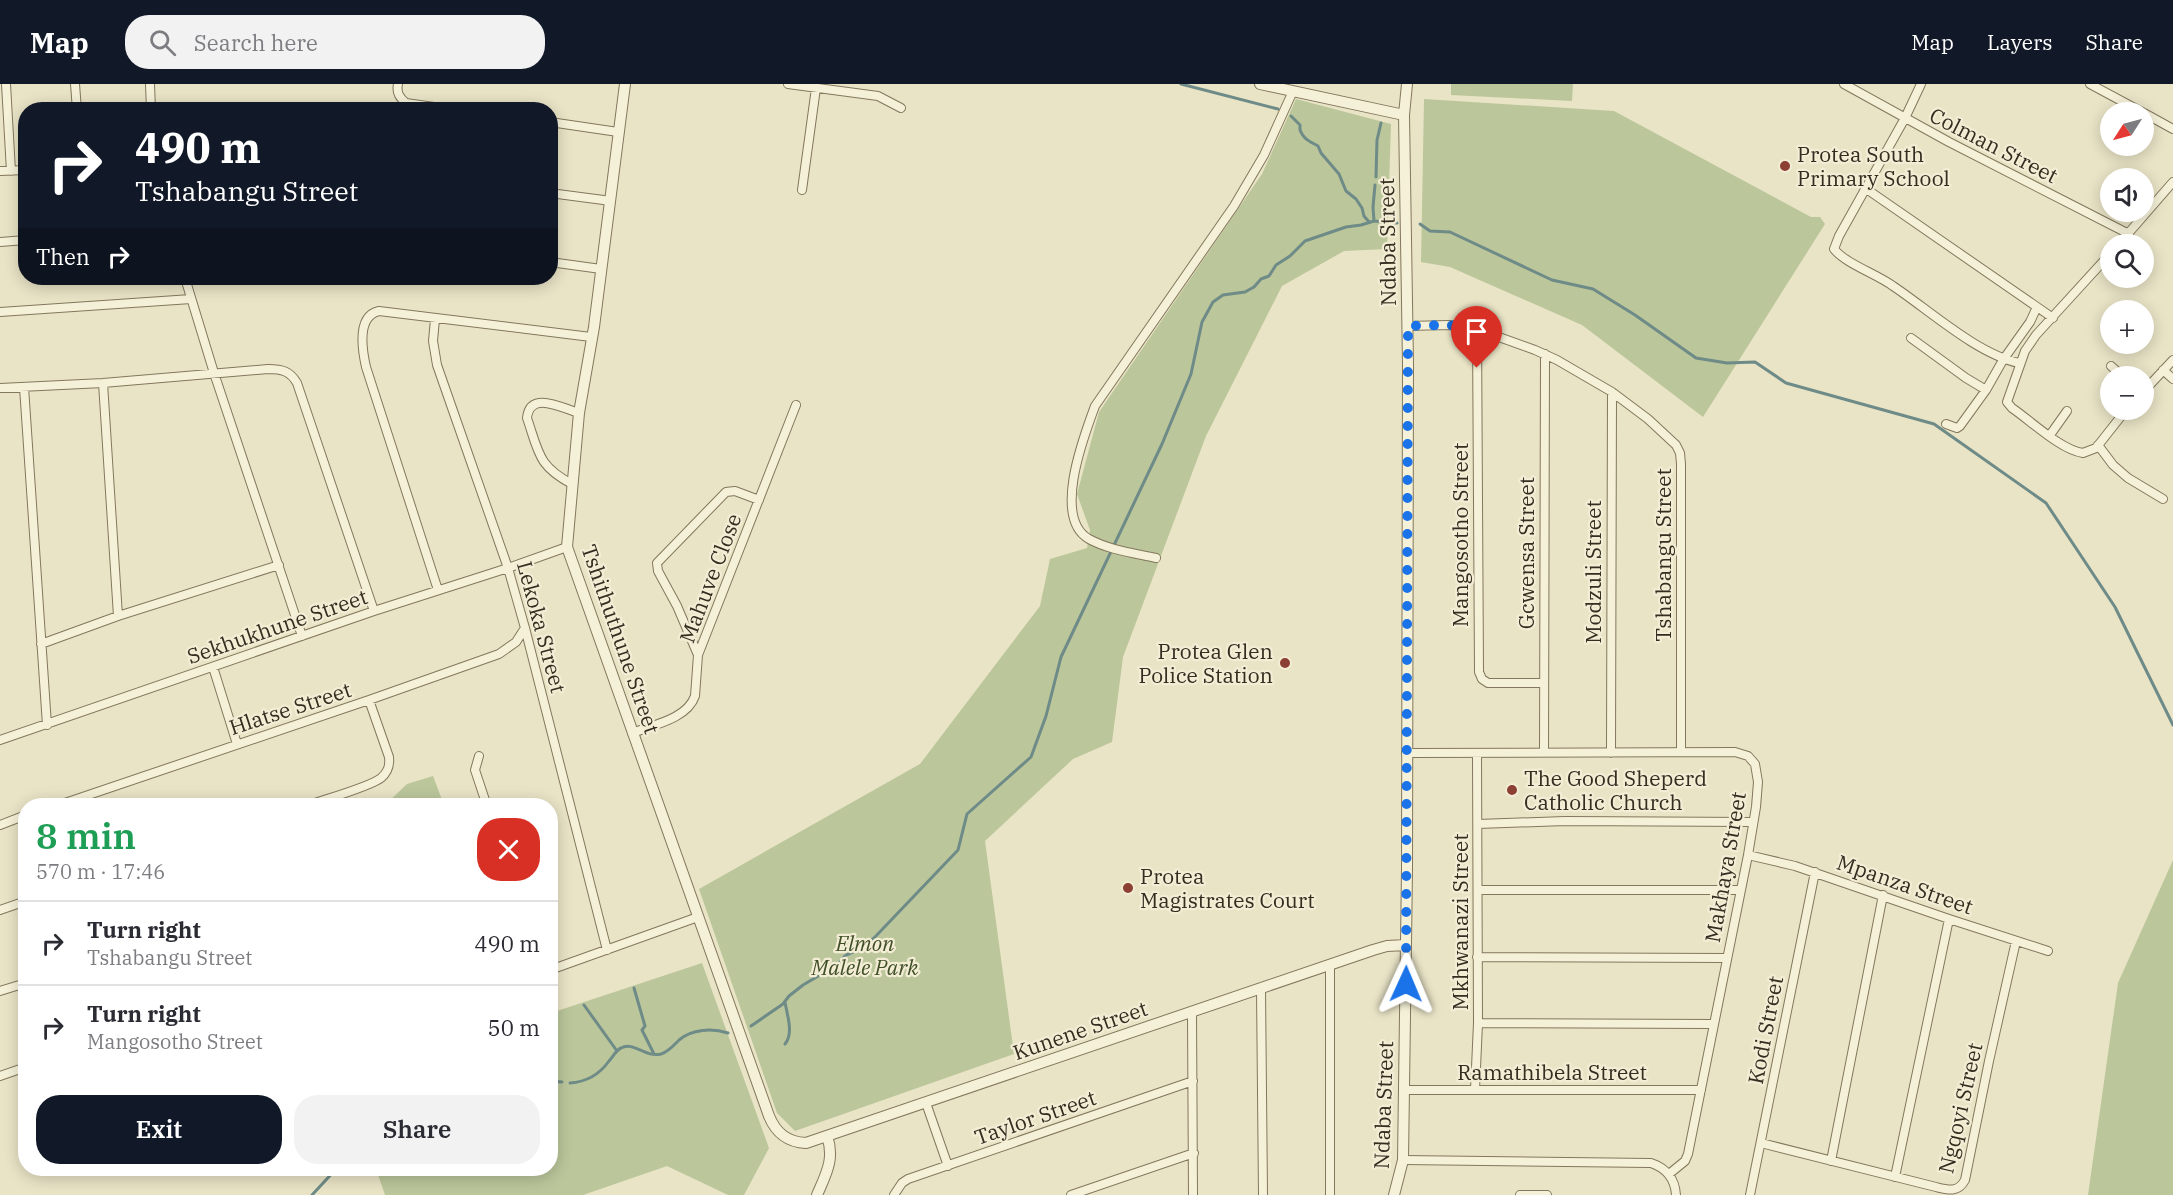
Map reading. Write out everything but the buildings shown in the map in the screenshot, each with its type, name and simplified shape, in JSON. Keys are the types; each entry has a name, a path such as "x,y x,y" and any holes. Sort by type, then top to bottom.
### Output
{"street":[{"path":"6,84 11,171"},
{"path":"75,84 76,102"},
{"path":"150,84 151,102"},
{"path":"398,84 400,98 405,102"},
{"name":"Tshithuthune Street","path":"625,84 611,201 579,413 567,547 770,1116 777,1131 785,1138 802,1143 826,1136"},
{"path":"788,84 878,96 901,108"},
{"path":"1260,84 1404,116"},
{"name":"Ndaba Street","path":"1394,1195 1403,1160 1406,945 1408,326 1404,116 1407,84"},
{"name":"Colman Street","path":"1844,84 2129,234"},
{"path":"1921,84 1905,118 1835,246 1839,254 1893,285 1938,320 2003,360 2019,363"},
{"path":"2090,84 2123,102"},
{"path":"802,190 816,88"},
{"path":"1156,558 1100,544 1084,535 1075,524 1072,502 1074,477 1083,438 1095,406 1234,206 1264,155 1293,90"},
{"path":"2154,119 2173,129"},
{"path":"558,123 618,132"},
{"path":"0,171 18,171"},
{"path":"2129,234 2173,182"},
{"path":"1865,188 2053,318"},
{"path":"558,194 611,201"},
{"path":"0,242 18,241"},
{"path":"558,263 601,269"},
{"path":"2100,265 2036,335 2019,363 2008,397 2008,404 2049,435 2077,452 2089,453 2118,420"},
{"path":"187,285 302,636"},
{"path":"0,312 191,299"},
{"path":"1946,424 1957,428 1960,426 2030,322 2037,307"},
{"path":"438,590 366,367 362,345 365,321 370,315 379,311 591,337"},
{"name":"Lekoka Street","path":"435,319 433,341 437,365 508,568 607,950"},
{"name":"Tshabangu Street","path":"1408,326 1448,325 1477,329 1545,354 1577,370 1612,392 1668,436 1676,445 1680,453 1681,752"},
{"name":"Mangosotho Street","path":"1477,329 1479,672 1482,679 1488,683 1544,683"},
{"path":"1911,339 1986,390"},
{"name":"Gcwensa Street","path":"1544,753 1545,354"},
{"path":"2154,380 2173,360"},
{"path":"0,388 103,383 278,369 292,375 374,611"},
{"path":"2163,370 2173,379"},
{"path":"103,383 118,616"},
{"path":"24,387 47,725"},
{"name":"Modzuli Street","path":"1611,753 1612,392"},
{"path":"572,484 554,475 545,466 527,418 528,411 533,404 540,401 579,413"},
{"name":"Mahuve Close","path":"632,733 681,713 690,705 695,696 699,655 796,405"},
{"path":"2049,435 2067,411"},
{"path":"2098,445 2113,465 2128,478 2163,499"},
{"path":"699,655 677,606 659,574 657,563 726,492 735,491 759,500"},
{"name":"Sekhukhune Street","path":"0,740 567,547"},
{"path":"41,644 118,616 279,566"},
{"name":"Hlatse Street","path":"79,798 499,654 516,642 525,628"},
{"path":"213,667 237,744"},
{"path":"329,798 377,781 390,765 369,700"},
{"name":"Makhaya Street","path":"1406,753 1738,752 1751,758 1756,767 1758,782 1748,855 1687,1158 1670,1174"},
{"name":"Mkhwanazi Street","path":"1475,1090 1478,1023 1477,754"},
{"path":"479,756 475,770 484,798"},
{"path":"0,825 18,818"},
{"path":"1478,824 1577,821 1753,822"},
{"name":"Mpanza Street","path":"1748,855 1815,872 2048,951"},
{"name":"Kodi Street","path":"1750,1195 1815,872"},
{"path":"1478,890 1741,890"},
{"path":"1831,1161 1883,895"},
{"path":"0,910 18,904"},
{"path":"558,967 698,917"},
{"path":"1895,1177 1949,919"},
{"name":"Ngqoyi Street","path":"1761,1143 1950,1190 1958,1188 1964,1182 2016,941"},
{"name":"Kunene Street","path":"826,1136 1382,947 1406,945"},
{"path":"1477,957 1727,957"},
{"path":"1330,965 1330,1195"},
{"path":"0,991 18,985"},
{"path":"1262,988 1263,1195"},
{"path":"1192,1012 1193,1195"},
{"path":"1478,1023 1714,1024"},
{"path":"1,1073 18,1069"},
{"name":"Taylor Street","path":"894,1195 903,1181 1193,1082"},
{"name":"Ramathibela Street","path":"1404,1090 1701,1090"},
{"path":"926,1103 948,1166"},
{"path":"817,1195 830,1164 831,1151 826,1136"},
{"path":"1071,1195 1194,1153"},
{"path":"1403,1160 1652,1163 1670,1174 1676,1195"},
{"path":"1520,1195 1547,1195"}],"green space":[{"path":"1451,84 1573,84 1572,101 1451,95"},
{"name":"Elmon Malele Park","path":"1296,99 1391,124 1387,249 1344,251 1282,286 1206,436 1123,657 1112,742 1073,759 985,841 1014,1054 795,1131 777,1113 699,889 920,764 1040,606 1050,559 1087,548 1090,530 1077,494 1099,412 1262,174"},
{"path":"1424,99 1614,111 1811,217 1820,217 1825,224 1703,417 1582,325 1450,267 1421,262"},
{"path":"433,776 441,798 392,798 407,784"},
{"path":"2173,860 2173,1195 2088,1195 2118,983"},
{"path":"702,963 769,1148 744,1195 728,1195 667,1166 583,1195 385,1195 378,1176 558,1176 558,1011"}],"waterway":[{"path":"1181,84 1278,109"},
{"path":"1291,116 1300,125 1303,136 1318,146 1321,153 1339,174 1346,191 1356,199 1369,222"},
{"path":"1376,177 1377,140 1381,123"},
{"path":"1374,221 1375,185"},
{"path":"751,1026 783,1004 803,985 837,965 846,955 860,949 874,938 958,850 967,814 1031,757 1046,716 1061,657 1162,444 1191,374 1202,322 1213,302 1223,295 1245,292 1254,287 1261,279 1269,276 1276,265 1290,256 1305,241 1346,227 1374,221 1397,223"},
{"path":"1420,224 1430,231 1450,232 1552,280 1593,289 1696,358 1727,363 1755,362 1786,383 1934,424 2046,503 2115,607 2173,725"},
{"path":"634,988 645,1026 642,1030 654,1054"},
{"path":"785,1002 789,1029 788,1040 785,1044"},
{"path":"584,1005 617,1051"},
{"path":"570,1083 596,1074 618,1050 626,1046 655,1055 668,1050 684,1036 696,1032 715,1030 728,1033"},
{"path":"558,1082 562,1082"},
{"path":"312,1195 330,1176"}],"place":[{"name":"Protea South Primary School","path":"1785,166"},
{"name":"Protea Glen Police Station","path":"1285,663"},
{"name":"The Good Sheperd Catholic Church","path":"1512,790"},
{"name":"Protea Magistrates Court","path":"1128,888"}],"route":[{"path":"1406,984 1408,326 1448,325 1477,329 1477,368"}]}
